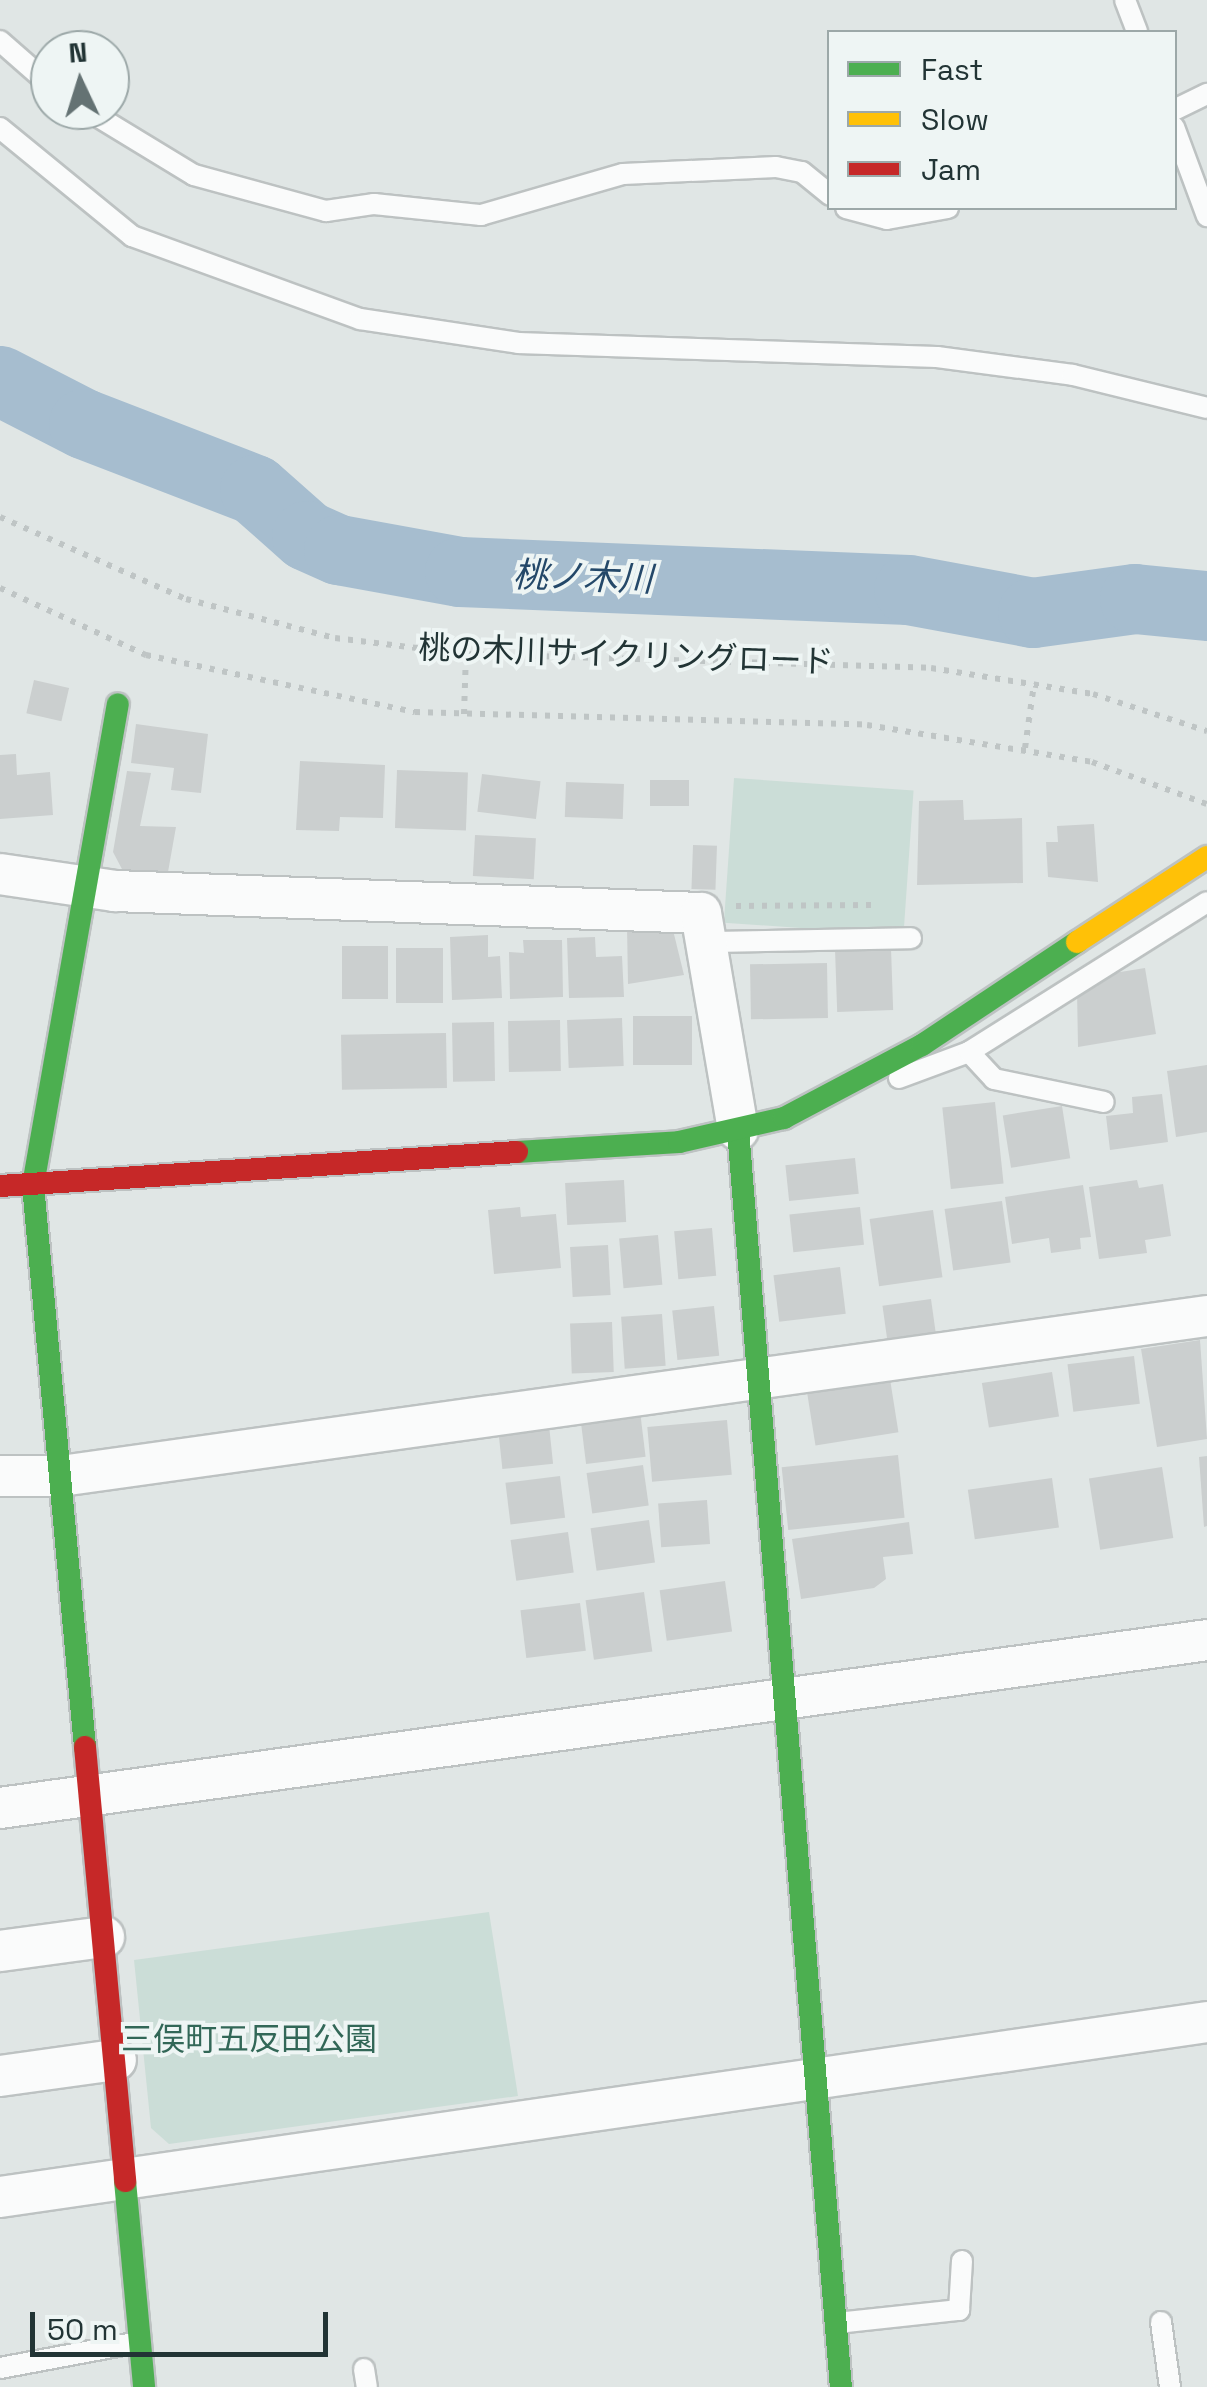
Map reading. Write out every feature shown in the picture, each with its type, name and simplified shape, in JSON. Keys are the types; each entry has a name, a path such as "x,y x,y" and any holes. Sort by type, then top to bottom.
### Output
{"street":[{"path":"118,704 82,888 33,1185 144,2387"},
{"path":"0,1186 738,1130 867,1078 1207,858"},
{"path":"0,874 82,888 690,910 710,930 738,1130 752,1378 842,2387"},
{"path":"0,1476 61,1476 1207,1316"},
{"path":"0,1808 1207,1640"},
{"path":"0,1951 104,1938"},
{"path":"0,2197 127,2174 1207,2022"},
{"path":"0,2076 116,2060"}],"lane":[{"path":"1124,0 1137,30"},
{"path":"0,41 30,69"},
{"path":"0,64 30,77"},
{"path":"1177,109 1207,94"},
{"path":"0,128 132,236 360,320 518,343 937,357 1072,375 1207,408"},
{"path":"120,130 194,175 326,211 374,204 481,215 623,174 776,167 802,172 827,193"},
{"path":"1177,134 1207,216"},
{"path":"854,210 888,219 937,210"},
{"path":"867,1078 928,1074 1207,902"},
{"path":"710,930 911,938"},
{"path":"968,1052 994,1079 1104,1102"},
{"path":"836,2323 958,2310 962,2261"},
{"path":"1161,2322 1170,2387"},
{"path":"0,2368 140,2342"}],"path":[{"name":"桃の木川サイクリングロード","path":"0,517 186,599 335,638 466,654 768,658 1034,684 1207,731"},
{"path":"0,588 146,655 464,714 868,725 1025,748 1143,775 1207,804"},
{"path":"464,714 466,654"},
{"path":"1025,748 1034,684"},
{"path":"710,930 737,906 884,905"}],"green space":[{"path":"734,778 914,791 903,935 724,923"},
{"name":"三俣町五反田公園","path":"489,1912 518,2096 169,2144 151,2128 134,1960"}],"building":[{"path":"34,680 69,688 61,721 26,713"},
{"path":"136,724 208,734 201,793 171,790 174,768 131,763"},
{"path":"16,754 17,775 50,772 53,815 0,819 0,755"},
{"path":"300,761 385,765 383,818 340,817 339,831 296,830"},
{"path":"397,770 468,772 466,830 395,828"},
{"path":"127,771 151,773 140,826 176,827 168,872 123,871 113,852"},
{"path":"482,774 541,781 536,819 477,812"},
{"path":"650,780 689,780 689,806 650,806"},
{"path":"566,782 624,784 623,819 565,817"},
{"path":"963,800 964,820 1022,818 1023,883 917,885 919,801"},
{"path":"1094,824 1098,882 1048,877 1046,842 1058,842 1057,826"},
{"path":"475,835 536,838 534,879 473,876"},
{"path":"693,845 717,846 715,890 691,889"},
{"path":"627,926 672,926 684,975 628,984"},
{"path":"488,935 488,957 500,956 502,998 452,1000 450,937"},
{"path":"595,937 596,957 622,956 624,997 569,998 567,938"},
{"path":"523,940 562,940 563,997 510,999 509,952 524,953"},
{"path":"342,946 388,946 388,999 342,999"},
{"path":"396,948 443,948 443,1003 396,1003"},
{"path":"891,948 893,1010 837,1012 835,950"},
{"path":"827,963 828,1018 751,1019 750,964"},
{"path":"1145,968 1156,1034 1078,1047 1077,990 1098,986 1096,976"},
{"path":"633,1016 692,1016 692,1065 633,1065"},
{"path":"622,1018 624,1066 569,1068 567,1020"},
{"path":"560,1020 561,1071 509,1072 508,1021"},
{"path":"494,1022 495,1081 453,1082 452,1023"},
{"path":"446,1033 447,1088 342,1090 341,1035"},
{"path":"1207,1065 1207,1132 1176,1137 1167,1071"},
{"path":"1162,1094 1168,1142 1110,1150 1106,1116 1133,1113 1132,1097"},
{"path":"995,1102 1004,1184 951,1189 942,1108"},
{"path":"1062,1106 1070,1158 1011,1168 1003,1115"},
{"path":"855,1158 859,1194 789,1201 785,1165"},
{"path":"624,1180 626,1222 567,1225 565,1183"},
{"path":"1137,1180 1139,1188 1163,1184 1171,1236 1145,1240 1147,1253 1099,1259 1089,1187"},
{"path":"1083,1185 1091,1237 1080,1238 1081,1249 1051,1253 1049,1238 1012,1244 1005,1197"},
{"path":"1002,1201 1011,1262 953,1270 945,1209"},
{"path":"520,1207 521,1217 556,1214 561,1268 494,1274 488,1210"},
{"path":"860,1207 864,1245 793,1252 789,1214"},
{"path":"933,1210 942,1277 879,1286 870,1219"},
{"path":"712,1228 716,1276 678,1279 674,1231"},
{"path":"658,1235 662,1285 624,1288 619,1238"},
{"path":"608,1245 611,1295 573,1297 570,1247"},
{"path":"840,1267 846,1314 779,1322 773,1275"},
{"path":"931,1299 936,1334 887,1340 882,1306"},
{"path":"714,1306 719,1356 677,1360 672,1310"},
{"path":"662,1314 666,1366 625,1369 621,1317"},
{"path":"612,1322 614,1372 572,1373 570,1323"},
{"path":"1200,1340 1207,1439 1157,1447 1141,1349"},
{"path":"1134,1356 1140,1404 1073,1412 1067,1364"},
{"path":"1052,1372 1059,1416 989,1428 982,1383"},
{"path":"890,1379 898,1432 815,1445 807,1392"},
{"path":"640,1411 646,1457 586,1464 580,1418"},
{"path":"727,1420 732,1475 652,1482 647,1427"},
{"path":"549,1425 553,1464 502,1469 498,1430"},
{"path":"898,1455 905,1518 788,1530 782,1467"},
{"path":"1207,1456 1207,1526 1204,1527 1199,1457"},
{"path":"643,1465 649,1506 592,1514 587,1473"},
{"path":"1162,1467 1173,1538 1100,1550 1089,1479"},
{"path":"560,1476 565,1518 511,1524 505,1483"},
{"path":"1052,1478 1059,1528 975,1539 968,1490"},
{"path":"707,1500 710,1544 661,1547 658,1503"},
{"path":"649,1520 655,1563 597,1571 591,1528"},
{"path":"909,1522 913,1554 883,1557 886,1579 874,1588 801,1599 792,1539"},
{"path":"568,1532 574,1573 516,1581 511,1540"},
{"path":"725,1581 732,1632 667,1641 660,1590"},
{"path":"644,1592 652,1651 594,1660 586,1600"},
{"path":"580,1603 586,1651 526,1658 520,1610"}],"waterway":[{"name":"桃ノ木川","path":"0,381 84,424 255,490 307,536 339,550 460,572 909,590 1033,613 1135,599 1207,606"}],"traffic: fast":[{"path":"85,1747 33,1185 118,704"},
{"path":"517,1152 679,1142 784,1118 922,1045 1077,942"},
{"path":"738,1130 841,2387"},
{"path":"125,2181 144,2387"}],"traffic: slow":[{"path":"1077,942 1207,857"}],"traffic: jam":[{"path":"0,1186 517,1152"},
{"path":"85,1747 125,2181"}]}
